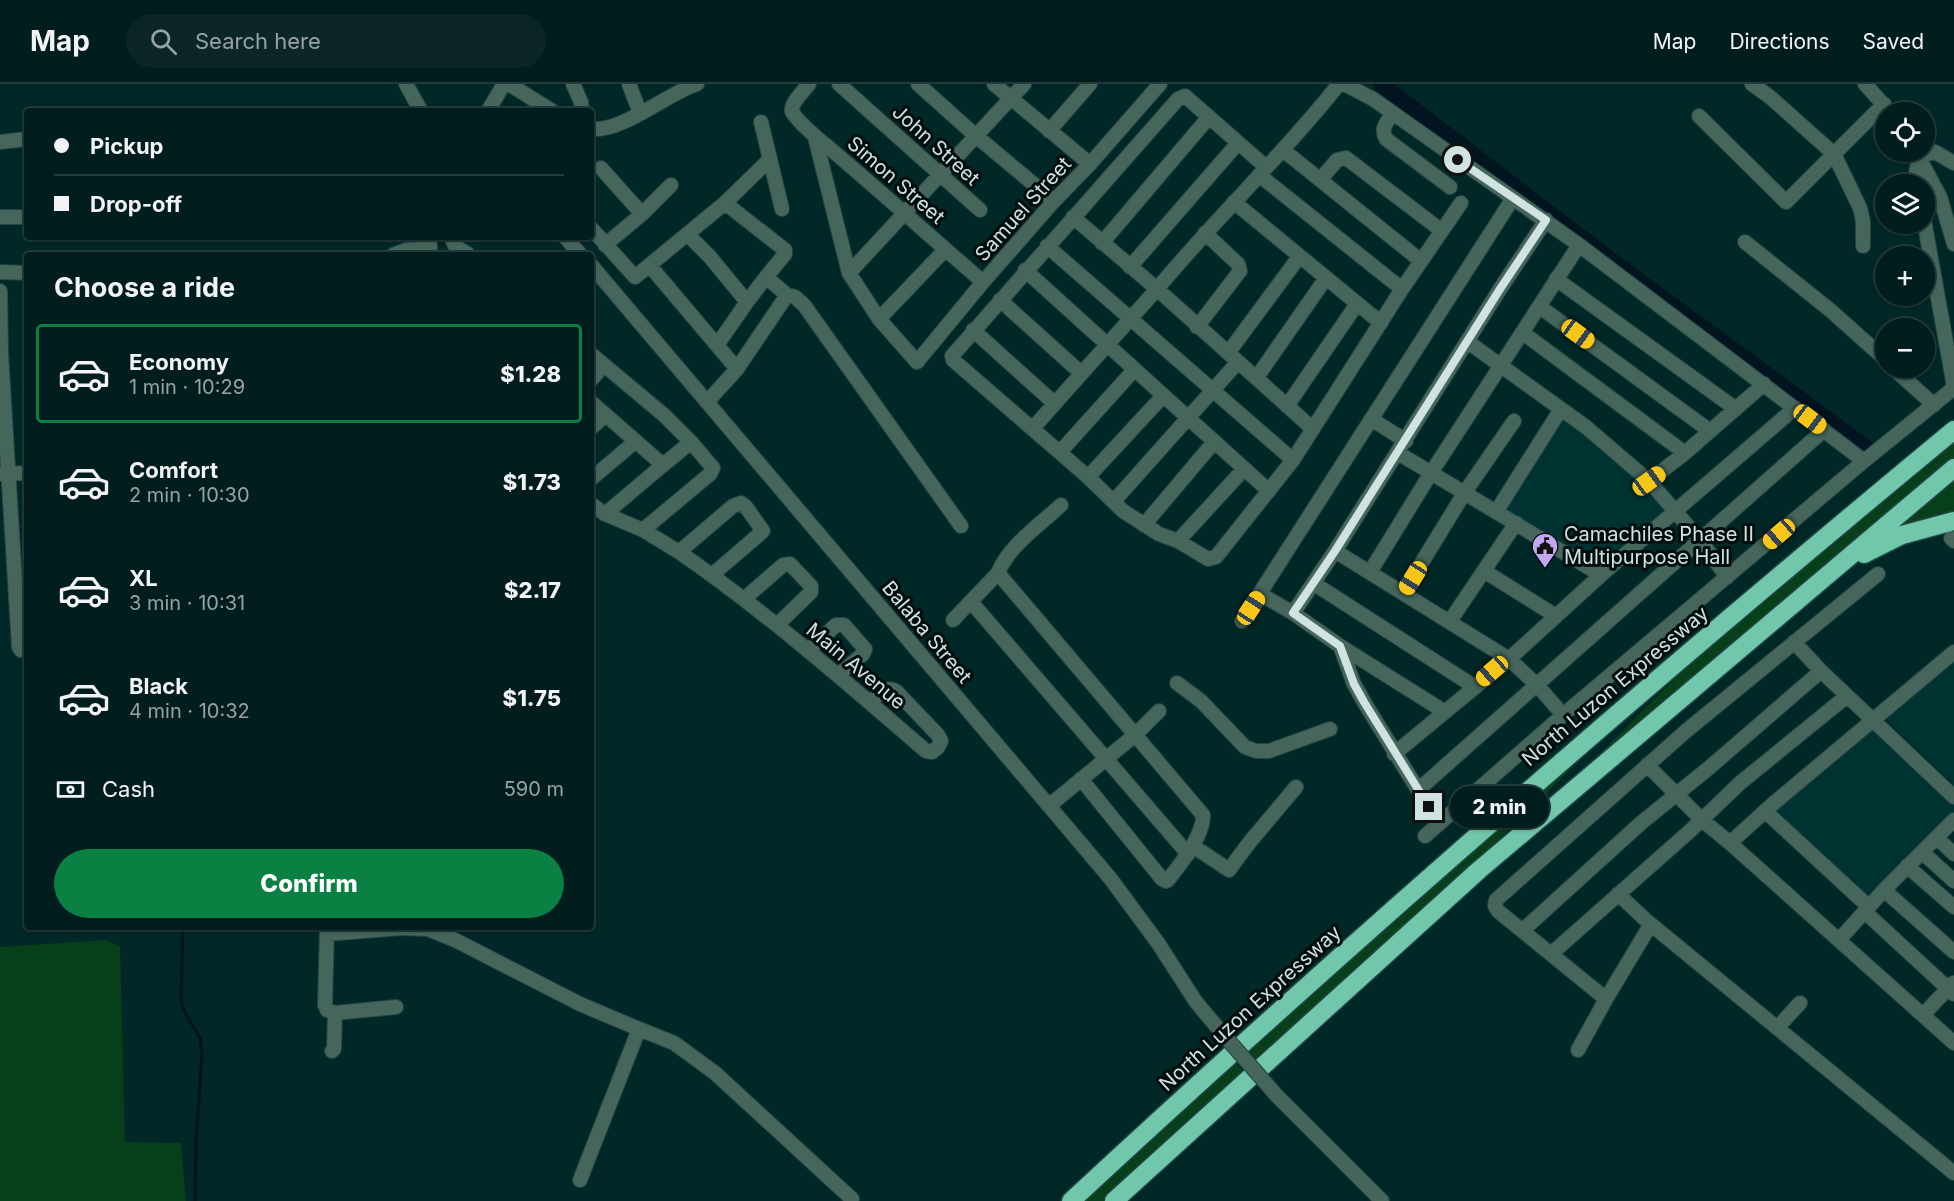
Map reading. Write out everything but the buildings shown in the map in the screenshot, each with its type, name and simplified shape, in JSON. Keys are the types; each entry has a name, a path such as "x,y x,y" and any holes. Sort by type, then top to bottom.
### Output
{"highway":[{"name":"North Luzon Expressway","path":"1071,1201 1527,790 1954,430"},
{"path":"1114,1201 1479,870 1954,468"},
{"path":"1826,575 1889,540 1915,531 1953,534"}],"street":[{"path":"406,84 419,108"},
{"path":"490,108 504,84"},
{"path":"509,84 547,108"},
{"path":"573,84 581,108"},
{"path":"629,84 640,113"},
{"name":"Simon Street","path":"809,84 794,103 792,111 795,116 983,282"},
{"name":"John Street","path":"839,84 980,210"},
{"path":"918,84 1054,201"},
{"path":"994,84 1090,164"},
{"path":"849,273 1024,84"},
{"path":"1049,131 1090,84"},
{"name":"Samuel Street","path":"879,319 911,358 917,362 983,282 1160,84"},
{"path":"1033,428 1205,233 1283,150 1339,84"},
{"path":"1344,84 1393,113 1546,220 1864,461"},
{"path":"1752,84 1770,96 1834,154 1860,208 1863,221 1863,246"},
{"path":"1865,84 1881,102"},
{"path":"594,129 604,128 640,113 691,85"},
{"path":"1402,289 1262,171 1238,143 1185,96 1181,97 1025,270 952,356 953,360 1033,428 1123,510 1144,525 1212,559 1293,460 1402,289 1461,202"},
{"path":"1393,113 1383,130 1386,139 1450,187"},
{"path":"1699,116 1786,202 1834,154 1875,119"},
{"path":"1102,243 1209,117"},
{"path":"761,122 782,208"},
{"path":"815,136 849,273 879,319 945,250"},
{"path":"0,142 24,139"},
{"path":"1130,267 1238,143"},
{"path":"1283,150 1421,261"},
{"path":"1935,152 1954,163"},
{"path":"1320,180 1337,160 1346,158 1442,231"},
{"path":"594,232 635,277 725,203 769,160"},
{"path":"1922,162 1940,197 1954,244"},
{"path":"600,168 642,214"},
{"path":"605,245 642,214 671,185"},
{"path":"1242,621 1513,198"},
{"path":"1234,202 1381,323"},
{"path":"717,345 785,254 785,250 725,203"},
{"path":"0,217 24,217"},
{"path":"1073,217 1257,377 1313,429"},
{"path":"1293,613 1406,441 1500,289 1546,220"},
{"path":"1197,327 1240,271 1238,264 1205,233"},
{"path":"688,234 747,302"},
{"path":"1425,837 1563,715 1953,387 1927,234"},
{"path":"401,252 430,248 429,240"},
{"path":"452,240 455,246 464,252"},
{"path":"568,240 579,252"},
{"path":"1745,242 1830,310 1875,350"},
{"path":"1370,572 1431,473 1580,245"},
{"path":"1047,246 1293,460"},
{"path":"1114,501 1212,391 1299,257"},
{"path":"650,266 737,369"},
{"name":"Balaba Street","path":"594,269 1110,878 1158,943 1196,1002 1222,1034 1277,1096 1382,1201"},
{"path":"1025,270 1269,491"},
{"path":"0,272 24,273"},
{"path":"766,277 787,295 795,297 804,305 961,526"},
{"path":"1257,377 1326,278"},
{"path":"1556,279 1736,409"},
{"path":"0,291 6,534 23,649"},
{"path":"707,402 737,369 787,295"},
{"path":"1000,300 1081,373"},
{"path":"1287,406 1358,304"},
{"path":"1540,307 1710,431"},
{"path":"974,330 1054,403"},
{"path":"1523,333 1685,453"},
{"path":"1468,342 1617,452 1649,481 1700,540 1727,577"},
{"path":"594,356 665,416 712,465 712,472 643,530"},
{"path":"594,376 604,364"},
{"path":"1060,452 1134,370"},
{"path":"1904,378 1934,405"},
{"path":"1649,481 1685,453 1764,384"},
{"path":"1088,477 1163,396"},
{"path":"594,405 663,465"},
{"path":"1394,754 1509,659 1601,575 1795,408"},
{"path":"1496,512 1561,410"},
{"path":"594,425 605,416"},
{"path":"1371,419 1406,441"},
{"path":"1403,593 1465,492 1514,421"},
{"path":"1418,790 1824,430"},
{"path":"594,476 636,441"},
{"path":"605,514 691,442"},
{"path":"1144,525 1214,442"},
{"path":"1398,453 1601,575"},
{"path":"1178,541 1244,469"},
{"path":"4,474 24,473"},
{"path":"679,552 738,503 746,507 762,528 760,534 712,575"},
{"path":"953,620 972,603 998,573 1012,551 1061,505"},
{"name":"Main Avenue","path":"594,506 605,514 643,530 712,575 838,675 926,751 935,750 941,743 938,735 891,688 886,689 870,702"},
{"path":"1450,621 1516,523"},
{"path":"1335,551 1509,659 1537,685 1563,715"},
{"path":"744,599 783,566 790,564 811,586 812,592 777,626"},
{"path":"1484,571 1556,616"},
{"path":"998,573 1203,815 1190,850 1168,880 1166,881 1081,779"},
{"path":"1605,999 1498,911 1495,906 1496,900 1647,765 1878,574"},
{"path":"1313,583 1474,687"},
{"path":"1260,594 1445,712"},
{"path":"972,603 1106,759 1190,850 1229,870 1296,787"},
{"name":"Main Avenue","path":"808,651 836,625 844,625 865,649 838,675"},
{"path":"1794,642 1821,671 1954,797"},
{"path":"1340,646 1354,684 1394,754 1439,824"},
{"path":"1730,843 1954,652"},
{"path":"1523,930 1676,794 1821,671"},
{"path":"1177,683 1201,701 1245,747 1256,752 1269,751 1330,729"},
{"path":"1551,954 1702,820 1740,783 1847,696"},
{"path":"1050,805 1135,735 1159,711"},
{"path":"1647,765 1702,820 1954,1043"},
{"path":"1765,811 1952,988 1923,1015"},
{"path":"1839,940 1884,890 1954,820"},
{"path":"1936,838 1954,854"},
{"path":"1922,852 1954,881"},
{"path":"1907,866 1954,907"},
{"path":"1884,890 1954,952"},
{"path":"1618,894 1651,924 1954,1173"},
{"path":"1578,1050 1605,999 1651,924"},
{"path":"327,930 325,1005 327,1010 335,1013 396,1007"},
{"path":"430,930 455,940 580,1005 674,1043 715,1073 852,1199"},
{"path":"1777,1028 1800,1003"},
{"path":"332,1051 334,1049 335,1013"},
{"path":"580,1180 639,1029"}],"shaded area":[{"path":"1560,414 1661,498 1671,518 1604,576 1500,510"},
{"path":"1954,657 1954,785 1883,717"},
{"path":"1876,724 1954,801 1954,812 1868,897 1773,813"}],"green space":[{"path":"1954,439 1954,458 1591,763 1690,663"},
{"path":"1954,479 1954,514 1897,525"},
{"path":"1590,742 1594,746 1510,828 1425,909 1251,1067 1238,1053"},
{"path":"106,940 120,946 125,1142 181,1143 186,1201 0,1201 0,947"},
{"path":"1232,1059 1244,1073 1103,1201 1076,1201"}],"waterway":[{"path":"1381,84 1607,257 1868,449"},
{"path":"183,930 181,1000 184,1011 200,1038 202,1053 196,1141 195,1201"}],"place":[{"name":"Camachiles Phase II Multipurpose Hall","path":"1545,569"}],"route":[{"path":"1429,807 1394,754 1354,684 1340,646 1293,613 1406,441 1500,289 1546,220 1458,160"}]}
